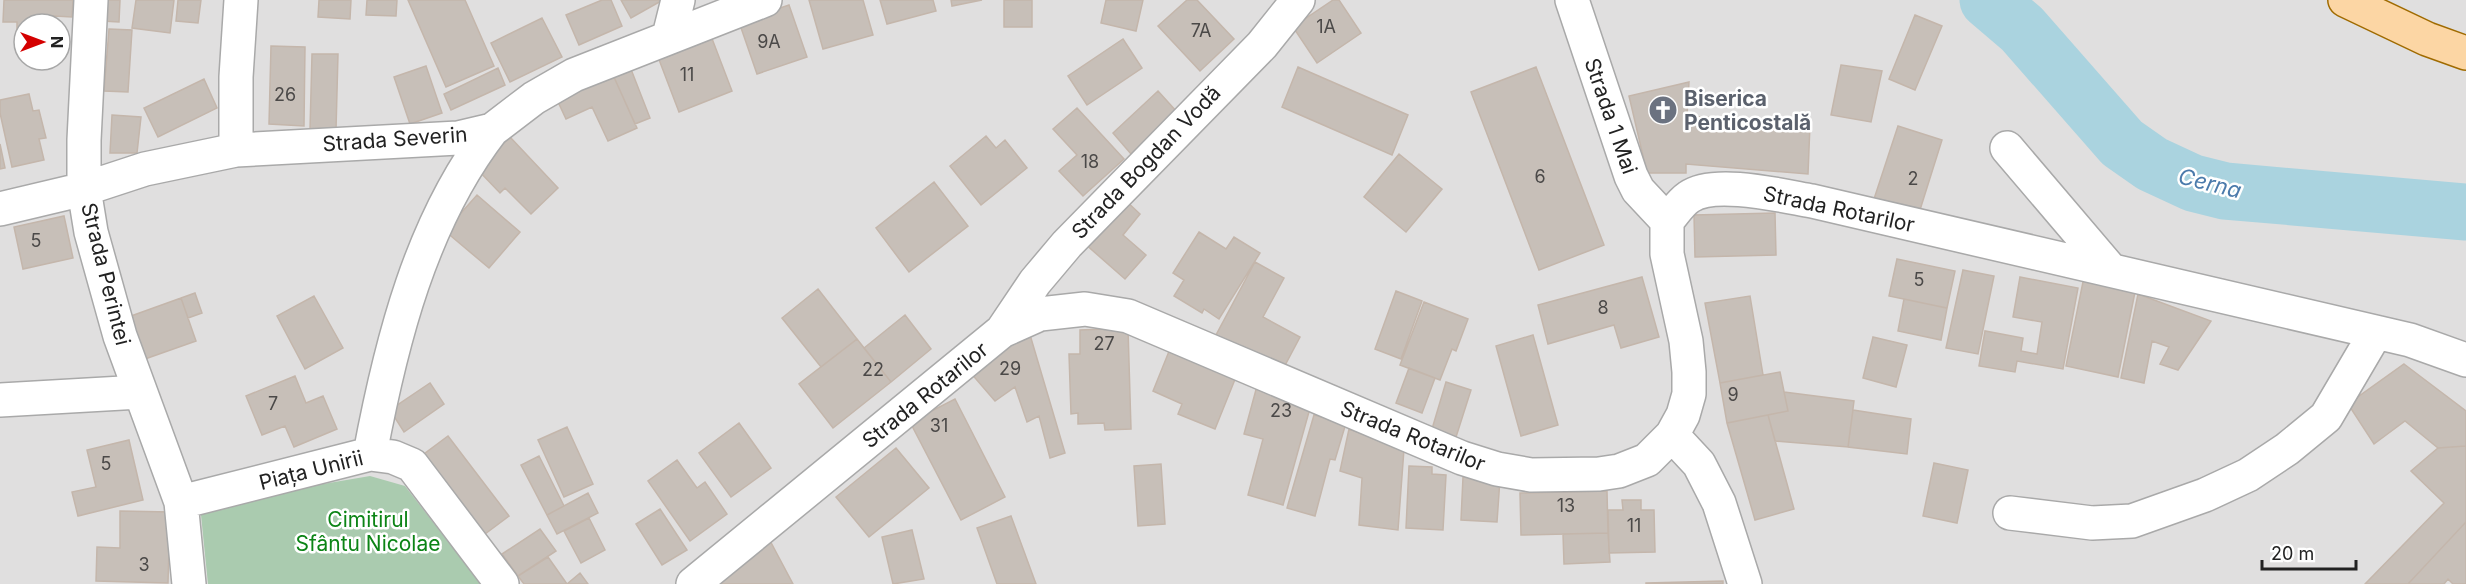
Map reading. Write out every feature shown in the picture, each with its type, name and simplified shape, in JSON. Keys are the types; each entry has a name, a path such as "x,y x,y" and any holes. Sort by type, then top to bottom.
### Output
{"main road":[{"path":"2345,0 2427,39 2466,53"}],"street":[{"name":"Strada Perintei","path":"91,0 84,189 91,232 103,281 140,393 181,502"},
{"path":"236,150 236,77 241,0"},
{"path":"669,36 678,0"},
{"name":"Strada Severin","path":"0,208 84,189 145,170 236,150 458,138 492,130 534,98 574,75 765,0"},
{"name":"Strada Bogdan Vodă","path":"1002,331 1035,282 1067,244 1262,45 1298,0"},
{"name":"Strada 1 Mai","path":"1572,0 1631,176 1638,190 1667,221"},
{"path":"370,454 377,416 407,302 432,233 469,161 492,130"},
{"path":"2007,148 2110,269"},
{"name":"Strada Rotarilor","path":"693,584 1002,331 1040,314 1085,309 1128,316 1462,458 1497,469 1531,475 1599,474 1618,471 1647,460 1672,435 1683,415 1689,394 1686,341 1667,254 1667,221 1690,196 1703,191 1745,190 1812,201 2376,332 2432,346 2466,360"},
{"path":"2010,513 2092,523 2132,521 2205,495 2248,475 2287,449 2326,417 2376,332"},
{"path":"0,400 140,393"},
{"path":"1672,435 1699,464 1719,503 1745,584"},
{"name":"Piața Unirii","path":"181,502 370,454 393,457 412,465 502,584"},
{"path":"181,502 189,584"}],"shaded area":[{"path":"0,0 2466,0 2466,584 0,584"}],"green space":[{"name":"Cimitirul Sfântu Nicolae","path":"370,476 405,486 481,584 208,584 200,505"}],"building":[{"path":"4,0 73,0 72,17 72,12 12,12 12,22 3,22"},
{"path":"103,0 120,0 119,22 102,21"},
{"path":"136,0 174,0 170,33 132,28"},
{"path":"178,0 201,0 198,23 176,21"},
{"path":"319,0 351,0 350,19 318,17"},
{"path":"367,0 397,0 396,16 366,15"},
{"path":"408,0 465,0 494,66 446,87"},
{"path":"602,0 611,0 622,26 579,45 566,15"},
{"path":"621,0 660,0 661,1 631,18"},
{"path":"809,0 863,0 873,35 823,49"},
{"path":"880,0 933,0 936,11 887,24"},
{"path":"951,0 982,0 952,6"},
{"path":"1004,0 1032,0 1032,27 1004,27"},
{"path":"1106,0 1143,0 1136,31 1101,23"},
{"path":"1187,0 1197,0 1234,39 1200,71 1158,26"},
{"path":"1333,0 1339,0 1361,33 1317,63 1293,27"},
{"path":"789,5 807,57 757,74 739,22"},
{"path":"1915,15 1942,26 1915,90 1889,79"},
{"path":"542,18 562,57 510,82 491,43"},
{"path":"109,29 132,30 128,92 104,91"},
{"path":"711,36 732,91 679,112 658,57"},
{"path":"1123,39 1142,68 1087,105 1068,76"},
{"path":"271,46 305,47 304,126 269,124"},
{"path":"312,54 338,54 336,130 310,130"},
{"path":"627,59 650,118 635,124 609,66"},
{"path":"1841,65 1882,71 1871,122 1831,115"},
{"path":"426,66 442,113 410,124 394,77"},
{"path":"609,66 637,128 608,141 592,107 566,119 553,91"},
{"path":"1298,67 1408,115 1392,155 1282,107"},
{"path":"1536,67 1604,245 1539,270 1471,92"},
{"path":"498,68 505,85 451,110 444,94"},
{"path":"204,79 217,108 158,137 144,108"},
{"path":"1689,82 1687,116 1810,124 1808,174 1686,164 1686,173 1647,173 1629,96"},
{"path":"1158,91 1177,112 1131,154 1113,133"},
{"path":"29,94 33,111 39,110 46,138 39,139 44,160 12,167 0,113 0,100"},
{"path":"1077,108 1124,159 1083,196 1059,171 1077,155 1053,129"},
{"path":"112,115 141,117 137,153 110,153"},
{"path":"1898,126 1942,140 1919,213 1874,199"},
{"path":"986,136 996,148 1005,140 1027,168 981,205 950,166"},
{"path":"510,137 558,188 531,214 505,188 500,193 477,169"},
{"path":"0,144 5,168 0,169"},
{"path":"1399,154 1442,189 1406,232 1364,197"},
{"path":"934,182 968,226 909,272 876,228"},
{"path":"477,195 520,232 489,268 445,231"},
{"path":"1123,198 1140,214 1123,235 1146,255 1125,279 1084,243"},
{"path":"1775,213 1776,255 1695,257 1694,215"},
{"path":"64,216 73,258 23,269 14,227"},
{"path":"1199,232 1226,249 1234,237 1260,253 1219,319 1204,309 1202,313 1174,296 1184,280 1173,273"},
{"path":"1897,259 1955,271 1947,308 1889,296"},
{"path":"1255,262 1284,278 1263,317 1300,337 1282,371 1216,335"},
{"path":"1963,270 1994,276 1978,354 1946,348"},
{"path":"1642,277 1659,337 1621,348 1614,325 1548,344 1538,305"},
{"path":"2020,277 2078,288 2063,369 2017,361 2015,372 1979,366 1985,331 2023,338 2021,351 2037,354 2042,322 2013,317"},
{"path":"2084,277 2136,287 2118,377 2066,366"},
{"path":"818,289 857,339 821,367 782,318"},
{"path":"1396,291 1422,301 1401,359 1375,349"},
{"path":"195,293 202,313 188,318 181,298"},
{"path":"2138,294 2211,321 2178,370 2160,364 2169,347 2152,341 2144,383 2121,378"},
{"path":"314,296 343,348 305,369 277,316"},
{"path":"1750,296 1763,375 1720,383 1705,303"},
{"path":"181,298 196,341 145,359 131,316"},
{"path":"1904,299 1947,308 1941,340 1898,331"},
{"path":"1424,302 1468,319 1456,351 1452,349 1440,380 1400,365"},
{"path":"905,315 931,349 891,382 864,348"},
{"path":"1028,328 1065,453 1050,458 1039,416 1027,422 1015,387 995,401 969,371"},
{"path":"1128,328 1131,429 1105,430 1104,423 1078,424 1078,413 1071,414 1069,354 1080,354 1080,330"},
{"path":"1533,335 1558,425 1521,436 1496,346"},
{"path":"1873,337 1907,345 1896,387 1863,378"},
{"path":"857,339 891,382 833,428 799,384"},
{"path":"1172,344 1238,372 1215,429 1178,414 1182,404 1153,391"},
{"path":"2404,364 2466,411 2466,446 2438,448 2405,421 2374,444 2348,404"},
{"path":"1409,368 1435,378 1422,413 1396,403"},
{"path":"1780,372 1788,411 1727,423 1720,383"},
{"path":"295,376 306,403 323,396 337,429 294,447 285,426 262,435 246,396"},
{"path":"1446,382 1471,390 1456,437 1432,429"},
{"path":"430,383 444,404 404,432 390,410"},
{"path":"1257,386 1312,401 1283,505 1248,495 1263,439 1244,434"},
{"path":"1784,392 1854,401 1848,447 1775,441 1768,415 1788,411"},
{"path":"955,399 1005,497 961,520 910,422"},
{"path":"1853,410 1911,419 1907,454 1848,447"},
{"path":"1314,415 1346,423 1335,460 1330,459 1315,516 1287,508"},
{"path":"1768,415 1794,509 1755,520 1727,423"},
{"path":"739,423 771,468 731,497 699,453"},
{"path":"567,427 593,484 564,497 538,440"},
{"path":"1349,429 1404,449 1398,530 1359,525 1362,478 1340,471"},
{"path":"448,436 509,516 485,534 424,454"},
{"path":"129,440 143,500 78,516 72,492 96,487 87,450"},
{"path":"2466,446 2466,522 2408,584 2365,584 2444,503 2411,471 2438,448"},
{"path":"896,448 929,488 869,537 836,497"},
{"path":"539,456 564,506 547,515 521,465"},
{"path":"677,460 697,488 705,482 727,514 690,541 648,481"},
{"path":"1934,463 1968,470 1957,523 1923,516"},
{"path":"1161,464 1165,524 1138,526 1134,466"},
{"path":"1409,466 1432,467 1432,474 1446,475 1443,530 1406,528"},
{"path":"1463,477 1500,479 1497,522 1461,520"},
{"path":"1607,491 1608,533 1521,535 1520,493"},
{"path":"588,493 598,513 557,534 547,515"},
{"path":"1622,500 1641,500 1641,510 1654,510 1655,552 1609,553 1608,510 1623,510"},
{"path":"660,509 687,550 662,565 636,524"},
{"path":"120,511 170,512 168,583 96,581 97,547 120,548"},
{"path":"1011,516 1036,584 997,584 977,528"},
{"path":"589,518 605,550 581,563 564,531"},
{"path":"2466,522 2466,584 2453,584 2448,579 2444,584 2408,584"},
{"path":"540,529 556,551 518,576 502,554"},
{"path":"912,530 924,579 893,584 882,537"},
{"path":"1608,533 1610,562 1564,564 1563,534"},
{"path":"767,535 793,584 722,584 717,573"},
{"path":"548,557 567,584 524,584 518,576"},
{"path":"580,573 588,584 567,584"},
{"path":"1723,581 1723,584 1646,584 1646,583"}],"waterway":[{"name":"Cerna","path":"1988,0 2022,29 2122,143 2152,164 2193,183 2225,191 2466,212"}],"place":[{"name":"Biserica Penticostală","path":"1663,110"}]}
